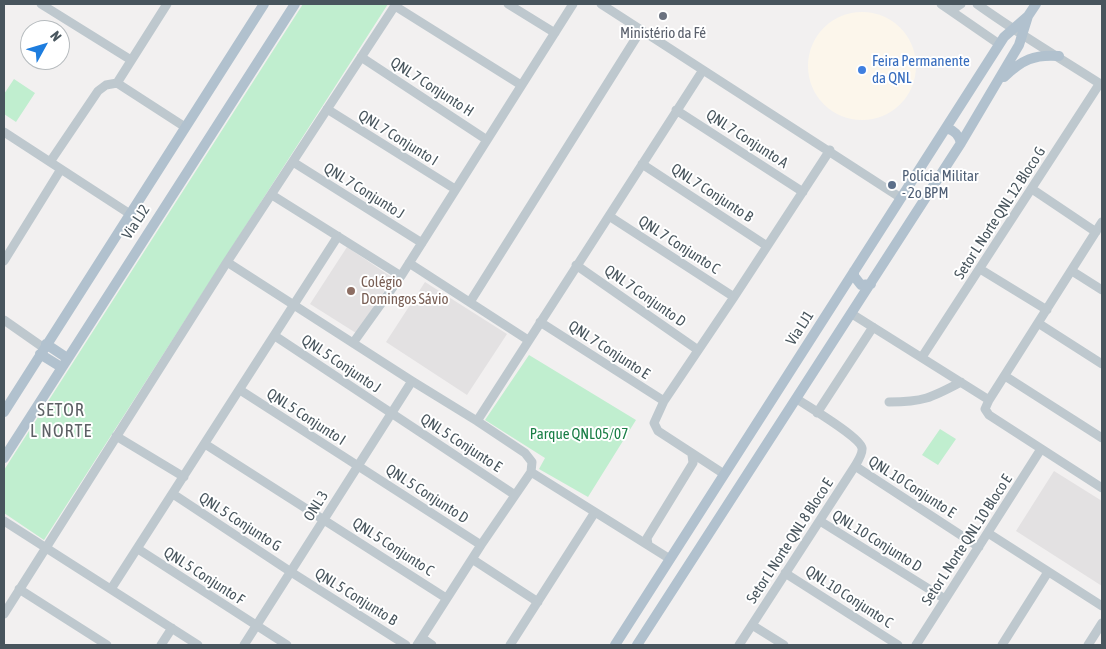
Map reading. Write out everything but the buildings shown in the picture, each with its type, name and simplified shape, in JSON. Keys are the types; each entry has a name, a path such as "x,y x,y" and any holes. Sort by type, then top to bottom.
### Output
{"main road":[{"name":"Via LJ2","path":"4,412 264,4"},
{"name":"Via LJ2","path":"4,458 296,4"},
{"path":"637,645 961,143 998,83 1023,35 1028,16 1036,4"},
{"name":"Via LJ1","path":"615,645 999,44 1004,37 1028,16"},
{"path":"998,83 1023,61 1042,56 1059,56"},
{"path":"944,131 947,128 952,130 957,134 961,143"},
{"path":"854,271 854,276 861,285 871,284"},
{"path":"44,349 67,358"},
{"path":"44,349 61,367"},
{"path":"761,416 760,422 764,426 776,429"},
{"path":"748,436 753,435 761,444 761,453"}],"street":[{"path":"41,4 131,60"},
{"path":"117,83 167,4"},
{"path":"508,4 554,33"},
{"path":"353,343 401,276 573,4"},
{"path":"601,4 830,150 901,198"},
{"path":"942,4 999,44"},
{"path":"952,10 961,4"},
{"path":"977,4 1013,30 1059,56 1101,84"},
{"path":"4,614 227,262 395,5 521,85"},
{"path":"470,302 641,30"},
{"name":"QNL 7 Conjunto H","path":"361,57 487,140"},
{"path":"477,421 703,70"},
{"path":"50,162 98,90 106,85 117,83 185,127"},
{"name":"Setor L Norte QNL 12 Bloco G","path":"922,357 1101,84"},
{"name":"QNL 7 Conjunto I","path":"327,109 455,189"},
{"name":"QNL 7 Conjunto A","path":"676,110 803,192"},
{"path":"4,132 130,214"},
{"path":"724,474 695,460 658,431 654,423 664,401 830,150"},
{"name":"QNL 7 Conjunto J","path":"293,162 422,243"},
{"name":"QNL 7 Conjunto B","path":"642,164 767,246"},
{"path":"5,255 61,170"},
{"path":"1032,189 1096,232"},
{"path":"272,195 401,276"},
{"name":"QNL 7 Conjunto C","path":"609,216 734,297"},
{"path":"1102,222 985,408 989,415 1102,488"},
{"path":"111,590 338,236"},
{"path":"227,262 412,382 477,421 525,453 532,462 532,472 446,598 419,642 432,645"},
{"path":"409,263 528,340"},
{"name":"QNL 7 Conjunto D","path":"576,266 698,350"},
{"path":"980,269 1047,310"},
{"path":"1072,271 1102,290"},
{"path":"852,314 960,382 987,403"},
{"path":"4,320 44,349"},
{"name":"QNL 7 Conjunto E","path":"540,322 664,401"},
{"path":"1038,323 1102,364"},
{"path":"797,399 818,413 873,327"},
{"name":"QNL 5 Conjunto J","path":"275,336 391,414"},
{"path":"1005,376 1102,438"},
{"name":"ONL 3","path":"244,645 412,382"},
{"path":"889,402 925,400 960,382"},
{"name":"QNL 5 Conjunto I","path":"240,390 358,467"},
{"name":"Setor L Norte QNL 8 Bloco E","path":"739,645 863,451 862,446 853,436 818,413"},
{"name":"QNL 5 Conjunto E","path":"391,414 515,495"},
{"path":"116,436 184,477"},
{"name":"QNL 5 Conjunto C","path":"205,444 446,598"},
{"name":"Setor L Norte QNL 10 Bloco E","path":"916,645 1041,449"},
{"path":"645,541 695,460"},
{"name":"QNL 10 Conjunto E","path":"855,466 979,547"},
{"name":"QNL 5 Conjunto D","path":"358,467 481,546"},
{"path":"532,472 645,541 670,559"},
{"name":"QNL 5 Conjunto G","path":"173,494 291,572"},
{"path":"510,645 595,512"},
{"path":"4,521 198,645"},
{"name":"QNL 10 Conjunto D","path":"820,521 945,599"},
{"path":"988,533 1102,606"},
{"name":"QNL 5 Conjunto F","path":"138,549 287,645"},
{"path":"472,559 538,602"},
{"name":"QNL 5 Conjunto B","path":"291,572 406,645"},
{"path":"1002,645 1048,572"},
{"name":"QNL 10 Conjunto C","path":"785,573 898,645"},
{"path":"19,589 108,645"},
{"path":"752,625 784,645"},
{"path":"1088,645 1101,626"},
{"path":"161,645 172,628"}],"shaded area":[{"name":"Feira Permanente da QNL","path":"862,12 883,16 900,28 912,45 916,66 912,87 900,104 883,116 862,120 841,116 824,104 812,87 808,66 812,45 824,28 841,16"},
{"name":"Colégio Domingos Sávio","path":"347,247 393,278 356,333 310,304"},
{"path":"425,282 507,334 467,395 386,342"},
{"path":"1054,471 1102,501 1102,586 1016,531"}],"green space":[{"path":"303,4 388,4 44,540 4,513 4,470"},
{"path":"14,79 35,93 16,122 4,114 4,94"},
{"name":"Parque QNL05/07","path":"529,355 636,420 588,497 539,469 545,458 485,420"},
{"path":"940,429 956,439 938,465 922,455"}],"place":[{"name":"Ministério da Fé","path":"663,16"},
{"name":"Feira Permanente da QNL","path":"862,70"},
{"name":"Polícia Militar - 2o BPM","path":"892,185"},
{"name":"Colégio Domingos Sávio","path":"351,291"}],"district":[{"name":"SETOR L NORTE","path":"61,420"}]}
